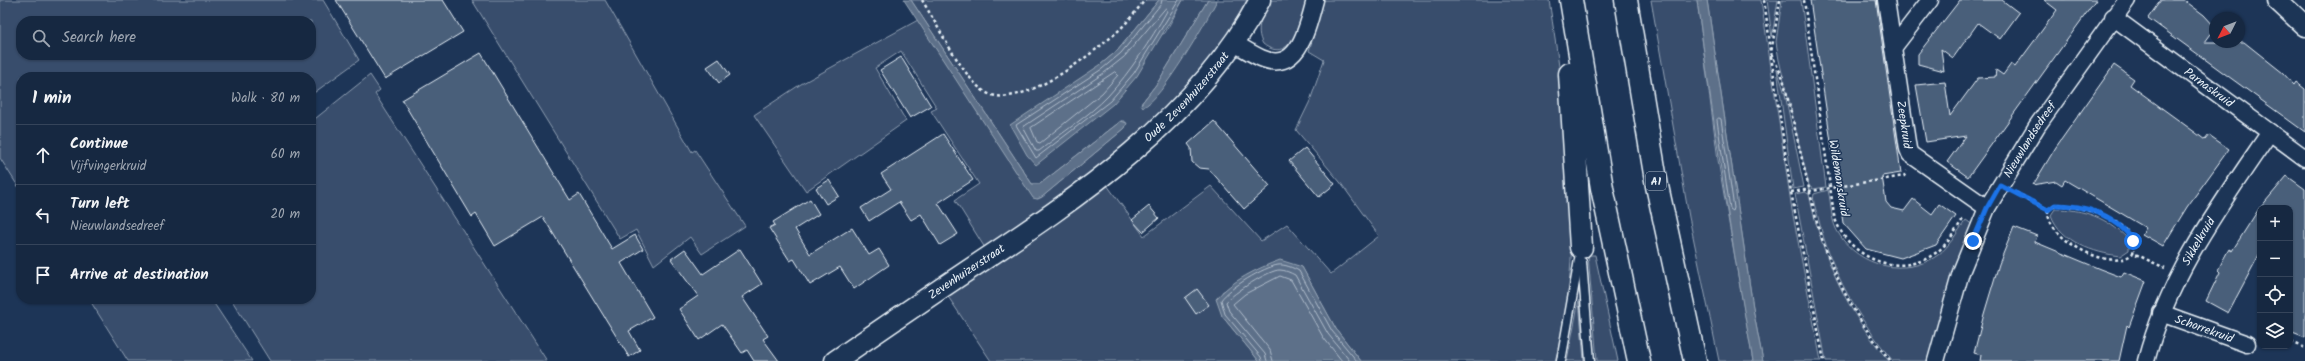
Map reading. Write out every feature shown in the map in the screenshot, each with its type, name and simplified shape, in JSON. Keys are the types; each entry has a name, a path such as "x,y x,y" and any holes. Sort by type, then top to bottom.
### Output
{"highway":[{"name":"A1","path":"1626,0 1657,186 1695,361"},
{"path":"1572,6 1570,71 1581,247"},
{"path":"1572,6 1602,188 1639,361"}],"street":[{"name":"Oude Zevenhuizerstraat","path":"1097,181 1166,119 1206,77 1234,43 1260,0"},
{"path":"1234,43 1268,60 1285,59 1291,56 1303,41 1315,0"},
{"name":"Zeepkruid","path":"1886,0 1908,149 1910,154 1982,204"},
{"path":"1893,48 1930,0"},
{"name":"Nieuwlandsedreef","path":"1936,361 1982,204 2000,185 2037,126 2127,0"},
{"path":"2277,0 2305,26"},
{"name":"Parnaskruid","path":"2113,18 2305,158"},
{"name":"Sikkelkruid","path":"2146,361 2161,312 2180,276 2212,218 2270,132"},
{"name":"Zevenhuizerstraat","path":"835,361 1043,221 1097,181"},
{"name":"Schorrekruid","path":"2161,312 2247,344"}],"lane":[{"path":"1561,361 1581,247"},
{"path":"1581,247 1590,361"}],"path":[{"path":"922,0 970,77 984,92 995,97 1007,98 1023,94 1088,56 1118,31 1145,0"},
{"path":"1764,0 1791,192 1824,361"},
{"path":"1780,0 1771,52 1783,78 1809,190 1826,249 1843,291 1865,328 1891,361"},
{"name":"Wildemanskruid","path":"1804,0 1837,224 1847,241 1867,257 1893,264 1912,263 1934,254 1982,204"},
{"path":"1791,192 1904,176 1918,160"},
{"path":"2000,185 2048,210"},
{"path":"2048,210 2055,205 2069,205 2083,207 2105,216 2130,236 2133,241 2133,253"},
{"path":"2048,210 2049,220 2056,229 2081,250 2106,259 2120,260 2127,258 2133,253"},
{"path":"2133,253 2180,276"},
{"path":"2293,343 2305,348"}],"shaded area":[{"path":"0,0 323,0 359,60 316,91 316,72 16,72 16,183 0,158"},
{"path":"472,0 605,0 692,152 695,150 745,226 702,254 690,237 654,265 636,230 620,239"},
{"path":"911,0 1159,0 1118,50 1100,65 1165,33 1183,0 1208,0 1158,82 1141,104 1196,35 1217,0 1247,0 1224,40 1197,76 1149,125 1123,148 1069,190 985,248 955,200 979,184 931,111 937,108 901,51 875,68 906,121 806,191 754,115 801,84 918,20 1033,197 1038,199 1042,197 1125,128 1125,121 1121,121 1040,184 1032,184"},
{"path":"1269,0 1308,0 1299,28 1288,45 1281,49 1273,49 1263,44 1260,38 1260,22"},
{"path":"1324,0 1549,0 1567,135 1571,181 1572,227 1570,273 1565,318 1555,361 1361,361 1336,329 1302,267 1248,275 1222,292 1222,316 1259,361 991,361 947,295 1107,185 1144,236 1211,186 1261,241 1287,224 1331,274 1379,236 1340,182 1296,130 1310,101 1324,60 1309,51"},
{"path":"1651,0 1697,0 1718,160 1753,361 1719,361 1689,217"},
{"path":"1707,0 1761,0 1792,210 1821,361 1763,361 1754,314"},
{"path":"1767,0 1778,0 1772,37"},
{"path":"1782,0 1801,0 1826,187 1813,189 1809,186 1779,60 1776,42"},
{"path":"1777,69 1785,94 1804,187 1793,189"},
{"path":"370,75 380,90 375,94 547,361 270,361 234,304 316,304 316,118"},
{"path":"1828,190 1834,224 1839,234 1858,254 1884,266 1912,266 1925,262 1938,255 1946,247 1966,220 1973,225 1945,297 1928,361 1893,361 1868,328 1847,294 1830,257 1814,205 1814,194"},
{"path":"1805,192 1809,194 1821,240 1838,283 1874,343 1889,361 1826,361 1795,194"},
{"path":"2055,209 2066,209 2085,213 2103,220 2127,238 2129,242 2129,250 2120,256 2089,249 2070,239 2062,232 2051,215"},
{"path":"1588,255 1595,255 1618,361 1597,361"},
{"path":"1579,300 1584,361 1567,361"},
{"path":"92,304 214,304 252,361 128,361"}],"water":[{"path":"904,0 911,0 1032,184 1040,184 1121,121 1127,123 1125,128 1042,197 1037,199 1033,198"},
{"path":"1159,0 1183,0 1137,76 1113,104 1036,165 1027,155 1010,125 1100,65 1118,50"},
{"path":"1208,0 1217,0 1194,41 1172,76 1151,102 1143,107 1141,104 1158,82"},
{"path":"1697,0 1707,0 1754,314 1763,361 1753,361 1737,271 1709,91"},
{"path":"1280,260 1302,267 1336,329 1361,361 1259,361 1222,316 1216,299 1222,292 1245,276"}],"building":[{"path":"336,0 443,0 463,32 385,79"},
{"path":"1810,0 1876,0 1901,173 1882,176 1886,202 1891,208 1904,211 1913,199 1932,214 1939,204 1956,216 1936,245 1901,258 1866,249 1843,223"},
{"path":"1960,0 2002,0 2019,13 2000,39 1978,23 1953,58 1941,49 1944,71 1918,64 1918,54"},
{"path":"2044,0 2096,0 1968,177 1947,162 1966,136 1926,142 1916,85 1945,82 1950,116 1978,78 1995,77 1996,70 2003,75 2011,64 2015,67 2057,10"},
{"path":"2161,0 2184,0 2209,20 2209,35 2204,42 2209,42 2209,48 2245,48 2245,43 2283,73 2294,85 2296,82 2305,89 2305,132 2148,18"},
{"path":"481,53 570,200 579,194 612,249 635,235 643,249 621,263 653,317 629,331 640,350 629,357 543,217 495,246 476,214 472,217 402,100"},
{"path":"901,57 931,106 910,118 880,70"},
{"path":"719,59 730,75 719,83 707,67"},
{"path":"2114,65 2134,79 2130,85 2205,140 2209,135 2229,149 2187,207 2163,246 2142,234 2146,228 2065,180 2062,185 2056,181 2033,185 2056,147"},
{"path":"1214,121 1270,186 1244,209 1209,169 1199,168 1192,162 1191,148 1188,144"},
{"path":"943,134 973,180 938,203 958,234 940,245 921,214 911,220 899,202 869,221 861,208 891,189 881,174"},
{"path":"1305,148 1335,184 1319,197 1289,161"},
{"path":"2287,176 2305,189 2305,338 2293,333 2293,205 2263,205"},
{"path":"829,180 839,196 826,204 816,188"},
{"path":"810,199 819,214 795,229 810,254 852,228 869,255 879,249 889,265 854,289 840,267 810,285 794,259 790,261 769,228 775,225 773,222"},
{"path":"1149,206 1159,218 1143,232 1132,220"},
{"path":"2257,212 2257,259 2228,313 2206,301 2220,272 2218,270 2229,249 2232,251"},
{"path":"2014,227 2037,236 2035,242 2100,269 2121,277 2124,272 2146,281 2129,327 2127,325 2119,361 1980,361 1981,355 1974,353 1999,264"},
{"path":"685,249 703,274 740,249 762,284 742,297 768,336 763,339 779,361 754,361 747,350 742,353 722,324 699,340 679,309 698,296 671,259"},
{"path":"1197,289 1209,305 1196,314 1185,298"}],"route":[{"path":"1973,241 1987,208 2000,185 2048,210 2055,205 2069,205 2095,211 2122,228 2133,241"}]}
